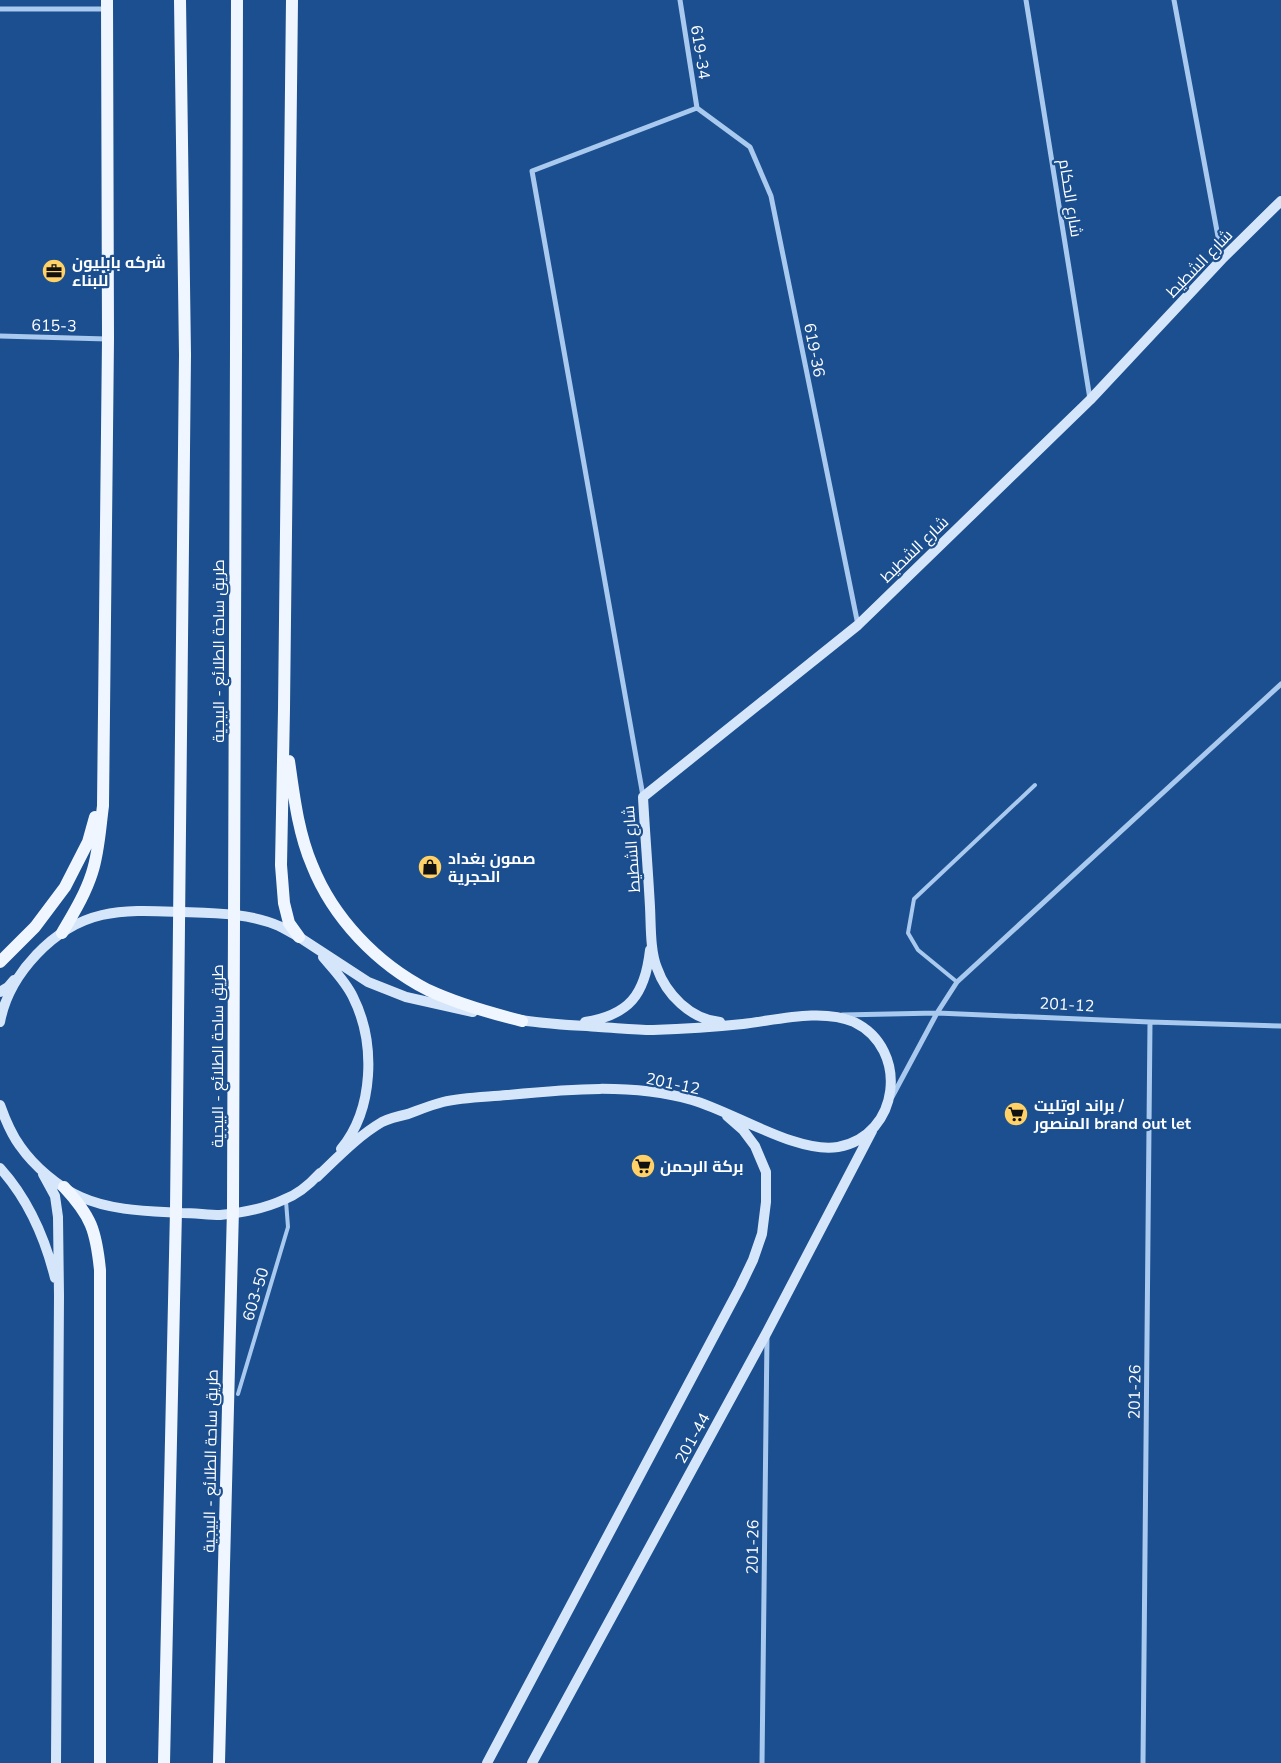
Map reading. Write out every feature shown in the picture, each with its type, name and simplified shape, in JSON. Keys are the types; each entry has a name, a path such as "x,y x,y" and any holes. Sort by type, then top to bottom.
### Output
{"main road":[{"path":"164,1763 176,1219 185,354 180,0"},
{"name":"طريق ساحة الطلائع - البيجية","path":"219,1763 233,1209 237,0"},
{"path":"35,1164 64,1187 96,1203 143,1211 221,1214 268,1206 286,1200 317,1177 346,1143 366,1096 368,1045 363,1021 353,996 339,974 300,937 290,924 284,902 281,866 292,0"},
{"path":"62,933 80,903 92,872 103,806 108,339 107,4"},
{"name":"شارع الشطيط","path":"652,934 643,797 858,625 1090,400 1222,259 1281,201"},
{"path":"284,709 298,819 311,863 324,891 337,911 356,935 378,956 428,990 485,1012 522,1021"},
{"path":"0,962 35,927 65,887 88,842 99,803 104,757"},
{"path":"0,992 8,987 41,950 62,933 84,921 103,914 161,912 218,914 250,918 277,925 300,937"},
{"path":"652,934 656,965 662,980 683,1007 702,1018 716,1022 740,1024"},
{"path":"567,1025 595,1020 616,1013 634,1000 645,978 652,934"},
{"name":"201-12","path":"300,937 368,982 406,996 454,1008 522,1021 652,1030 740,1024 821,1015 843,1018 864,1027 879,1044 889,1064 892,1086 886,1108 875,1126 859,1139 840,1147 819,1148 799,1144 692,1100 640,1091 587,1088 445,1102 383,1122 358,1139 317,1177"},
{"path":"0,1022 6,1000 19,976 27,966"},
{"path":"486,1763 740,1287 753,1260 762,1234 766,1202 766,1172 755,1146 743,1130 727,1116 692,1100"},
{"path":"0,1105 7,1124 19,1146"},
{"name":"201-44","path":"532,1763 767,1332 875,1126"},
{"path":"0,1127 48,1180 55,1196 58,1217 56,1763"},
{"path":"0,1168 33,1216 50,1255 59,1296"},
{"path":"64,1187 82,1206 92,1226 98,1250 100,1270 100,1763"}],"street":[{"name":"619-34","path":"680,0 697,108"},
{"name":"شارع الحكام","path":"1026,0 1090,400"},
{"path":"1174,0 1222,259"},
{"path":"0,9 107,4"},
{"name":"619-36","path":"697,108 750,147 771,196 858,625"},
{"path":"643,797 532,171 697,108"},
{"name":"615-3","path":"0,336 108,339"},
{"path":"886,1108 937,1013 957,982 1281,684"},
{"name":"201-12","path":"821,1015 937,1013 1281,1026"},
{"name":"201-26","path":"1142,1763 1150,1022"},
{"name":"201-26","path":"762,1763 767,1332"}],"lane":[{"path":"957,982 918,950 908,933 914,899 1035,785"},
{"name":"603-50","path":"238,1394 288,1227 286,1200"}],"place":[{"name":"شركه بابليون للبناء","path":"54,271"},
{"name":"صمون بغداد الحجرية","path":"430,867"},
{"name":"براند اوتليت / المنصور brand out let","path":"1016,1114"},
{"name":"بركة الرحمن","path":"643,1166"}]}
